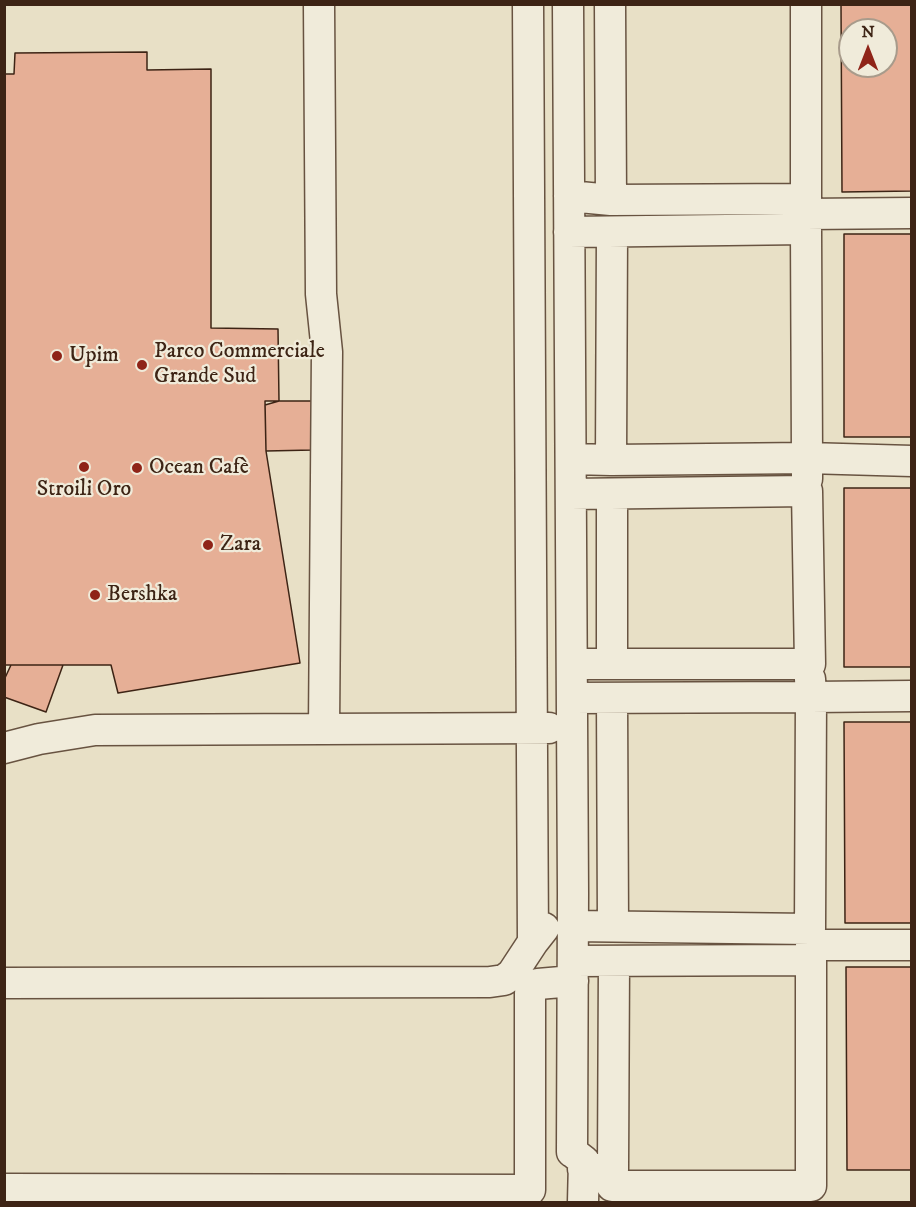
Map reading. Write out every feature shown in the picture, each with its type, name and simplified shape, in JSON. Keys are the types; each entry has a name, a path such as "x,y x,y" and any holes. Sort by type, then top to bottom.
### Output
{"street":[{"path":"320,4 321,294 327,352 324,728"},
{"path":"528,4 530,728 533,942"},
{"path":"610,4 611,200"},
{"path":"614,961 612,1186 811,1186 811,697 807,491 806,4"},
{"path":"529,64 549,43 569,7"},
{"path":"569,7 573,971 578,1161 583,1203"},
{"path":"569,196 806,214 912,213"},
{"path":"569,232 612,232 806,214"},
{"path":"611,460 612,232"},
{"path":"529,348 570,378"},
{"path":"571,459 807,458 912,461"},
{"path":"571,494 807,491"},
{"path":"612,494 612,664"},
{"path":"572,664 810,664"},
{"path":"572,698 912,696"},
{"path":"612,699 613,926"},
{"path":"4,748 39,739 95,730 572,728"},
{"path":"4,983 490,982 504,980 512,974 533,942 573,893"},
{"path":"573,926 613,926 811,945"},
{"path":"4,1189 530,1190 530,993 538,984 573,971 614,961 811,945 912,945"},
{"path":"564,1203 564,1160 613,1169"}],"building":[{"path":"841,4 912,4 912,191 842,192 841,78 898,78 898,18 841,18"},
{"name":"Parco Commerciale Grande Sud","path":"147,52 147,70 211,69 211,328 278,329 279,401 265,405 266,451 300,663 118,693 111,665 4,665 4,74 14,74 15,53"},
{"path":"844,234 912,234 912,437 844,437"},
{"path":"265,401 313,401 313,450 266,451"},
{"path":"844,488 912,488 912,667 844,667"},
{"path":"11,665 63,665 46,712 4,697 4,680"},
{"path":"844,722 912,722 912,923 845,923"},
{"path":"846,967 912,967 912,1170 847,1170"}],"place":[{"name":"Upim","path":"57,356"},
{"name":"Parco Commerciale Grande Sud","path":"142,365"},
{"name":"Stroili Oro","path":"84,467"},
{"name":"Ocean Cafè","path":"137,468"},
{"name":"Zara","path":"208,545"},
{"name":"Bershka","path":"95,595"}]}
